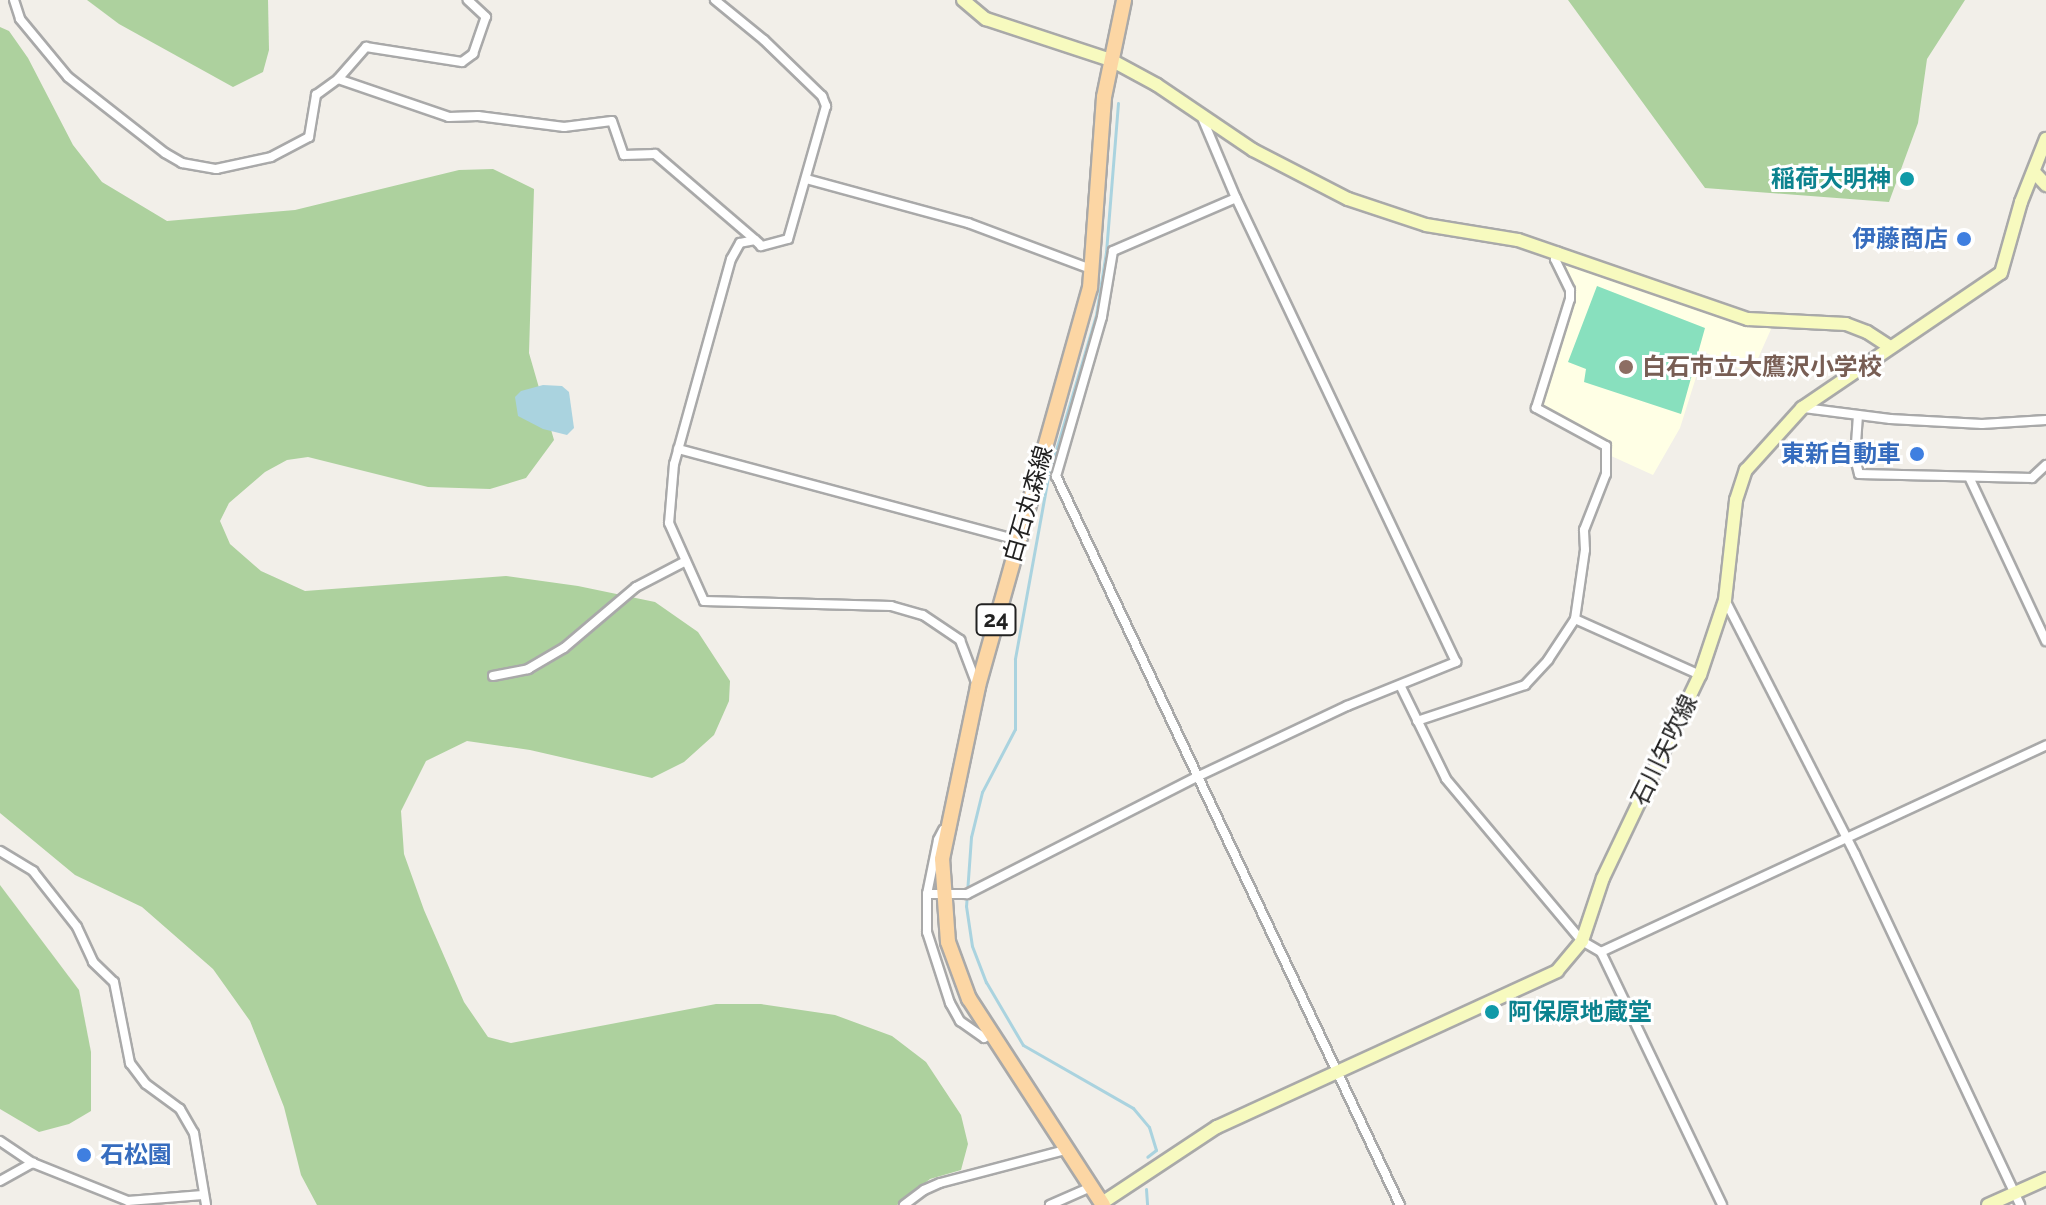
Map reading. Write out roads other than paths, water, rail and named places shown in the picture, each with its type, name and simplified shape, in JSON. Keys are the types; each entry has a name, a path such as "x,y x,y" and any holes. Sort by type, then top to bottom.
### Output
{"main road":[{"path":"963,0 986,19 1111,60 1201,114 1253,150 1348,199 1426,225 1518,240 1748,319 1846,324 1867,332 1890,347"},
{"name":"白石丸森線","path":"1102,1204 989,1035 958,976 934,894 978,686 1094,270 1104,97 1124,0"},
{"name":"石川矢吹線","path":"1102,1204 1217,1127 1557,971 1582,941 1603,878 1700,675 1725,600 1736,500 1746,470 1802,408 2001,273 2017,213 2046,139"},
{"path":"2034,172 2046,185"},
{"path":"1988,1205 2018,1199 2046,1179"}],"street":[{"path":"14,0 20,19 68,77 182,163 216,169 283,152 309,137 316,95 338,79 366,47 462,62 473,54 486,17 468,0"},
{"path":"715,0 764,40 825,99 826,106 788,239 761,246"},
{"path":"338,79 449,117 478,116 564,127 612,121 624,155 655,154 736,225 748,230 761,246"},
{"path":"934,894 964,894 1347,706 1401,687 1456,662 1236,198 1201,114"},
{"path":"806,179 968,223 1094,270"},
{"path":"1236,198 1113,251 1102,317 1056,476 1400,1205"},
{"path":"761,246 755,240 740,243 731,259 678,449 669,523 704,601 891,606 923,615 960,640 978,686"},
{"path":"1417,721 1525,685 1548,660 1575,619 1585,550 1584,530 1606,474 1606,446 1536,408 1570,299 1570,290 1555,259 1558,252"},
{"path":"1802,408 1982,424 2046,420"},
{"path":"1858,415 1855,458 1859,474 1970,479 2032,478 2046,465"},
{"path":"678,449 1017,540"},
{"path":"1970,479 2046,641"},
{"path":"493,676 528,669 564,648 636,587 686,561"},
{"path":"1725,600 1847,837 2018,1199"},
{"path":"1575,619 1700,675"},
{"path":"1401,687 1446,779 1582,941 1601,952 1722,1205"},
{"path":"1601,952 2046,745"},
{"path":"0,851 33,871 77,927 93,962 114,982 130,1063 146,1084 180,1109 189,1121 200,1153 206,1205"},
{"path":"0,1141 33,1163 128,1201 148,1202 203,1195"},
{"path":"904,1205 940,1183 1065,1150"},
{"path":"0,1181 33,1163"},
{"path":"1050,1205 1091,1187"}],"water":[{"path":"543,385 562,386 569,392 574,428 567,435 543,429 518,416 515,397 521,391"}],"waterway":[{"path":"1118,103 1106,252 1096,315 1048,477 1015,659 1015,729 982,792 971,837 966,906 972,946 986,982 1023,1045 1133,1108 1149,1127 1156,1150 1147,1157"},
{"path":"1146,1189 1147,1205"}],"place":[{"name":"稲荷大明神","path":"1907,179"},
{"name":"伊藤商店","path":"1964,239"},
{"name":"白石市立大鷹沢小学校","path":"1626,367"},
{"name":"東新自動車","path":"1917,454"},
{"name":"阿保原地蔵堂","path":"1492,1012"},
{"name":"石松園","path":"84,1155"}]}
